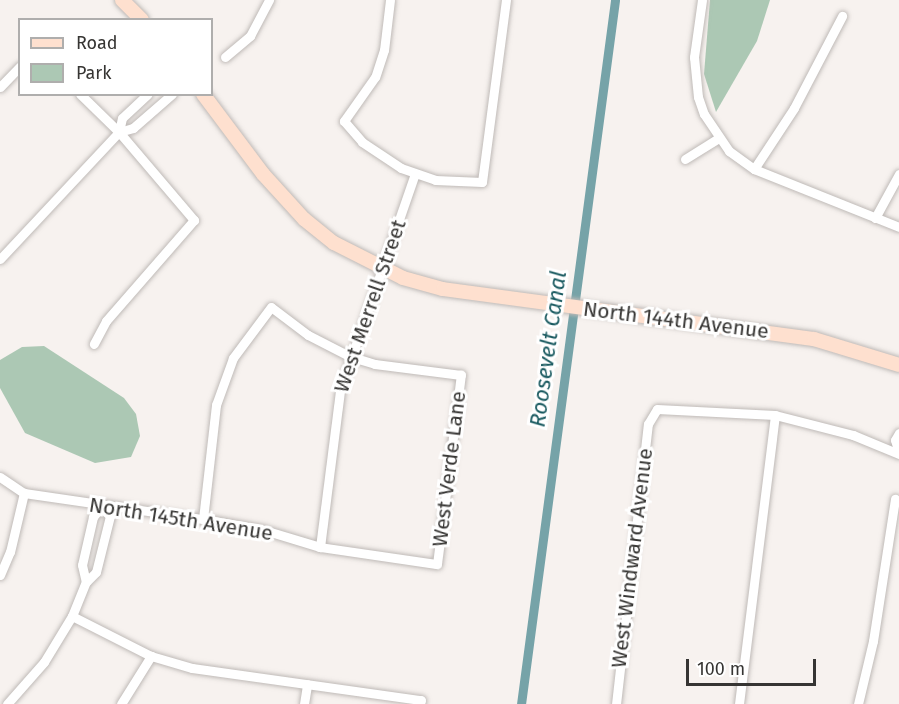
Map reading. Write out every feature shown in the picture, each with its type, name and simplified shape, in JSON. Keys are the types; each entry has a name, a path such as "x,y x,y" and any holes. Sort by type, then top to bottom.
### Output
{"main road":[{"path":"130,1 141,18"},
{"name":"North 144th Avenue","path":"204,96 263,174 304,219 334,243 381,269 442,289 814,339 899,365"}],"street":[{"path":"390,0 384,50 375,77 344,121 362,142 384,159 415,174 435,180 482,182 506,0"},
{"path":"702,0 694,79 704,114 718,138 754,169 899,227"},
{"path":"225,57 250,36 266,2"},
{"path":"754,169 794,108 842,16"},
{"path":"0,87 18,68"},
{"path":"82,96 119,132 194,220 106,321 94,344"},
{"path":"119,132 122,118 146,96"},
{"path":"0,259 119,132 133,128 170,96"},
{"path":"685,159 718,138"},
{"name":"West Merrell Street","path":"320,547 334,424 349,356 415,174"},
{"path":"876,218 899,174"},
{"path":"203,519 218,397 233,358 271,307 308,335 349,356"},
{"name":"West Verde Lane","path":"349,356 375,364 461,375 437,564"},
{"name":"West Windward Avenue","path":"616,704 648,424 653,414 657,409 696,409 775,415"},
{"path":"738,704 775,415 843,432 899,453"},
{"path":"899,433 895,440 899,453"},
{"name":"North 145th Avenue","path":"1,480 24,493 101,507 203,519 264,530 320,547 437,564"},
{"path":"0,575 10,552 24,493"},
{"path":"858,704 873,641 896,499"},
{"path":"5,702 44,662 72,616 86,582 100,563 110,516 101,507 93,517 82,565 86,582"},
{"path":"72,616 152,656 192,668 420,702"},
{"path":"122,704 152,656"},
{"path":"304,704 307,684"}],"green space":[{"path":"710,0 770,0 757,41 716,112 704,74"},
{"path":"44,346 124,398 136,414 140,436 131,457 95,463 25,433 0,388 0,360 22,347"}],"waterway":[{"name":"Roosevelt Canal","path":"521,704 615,0"}]}
